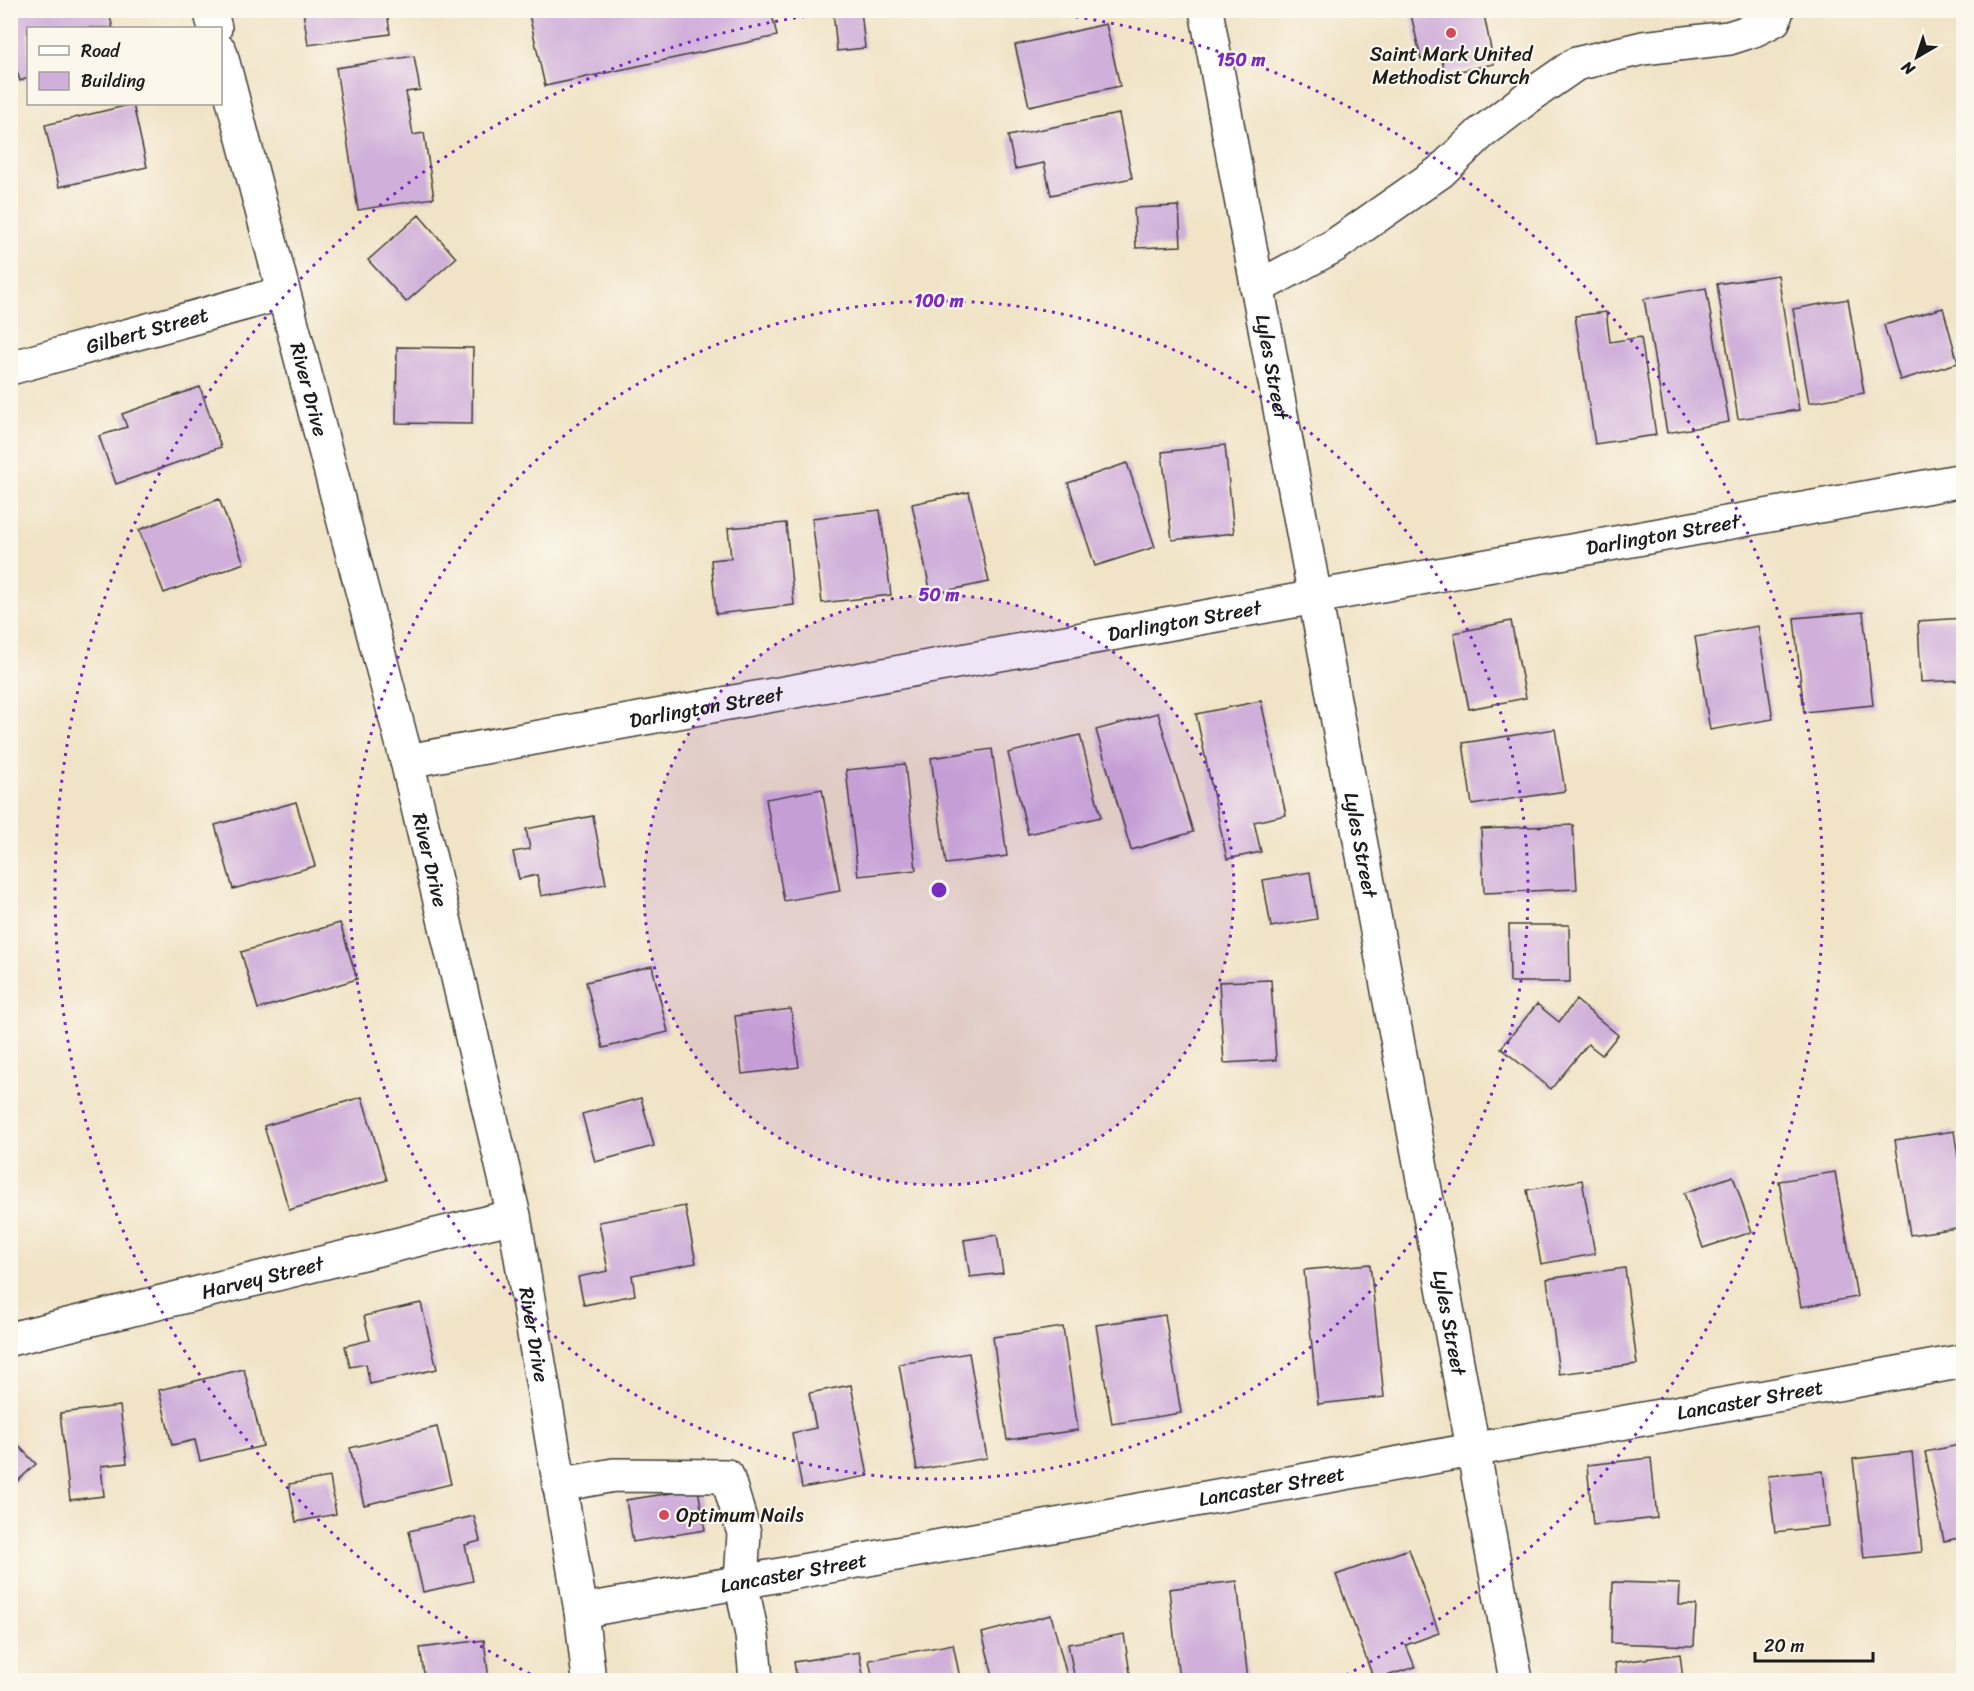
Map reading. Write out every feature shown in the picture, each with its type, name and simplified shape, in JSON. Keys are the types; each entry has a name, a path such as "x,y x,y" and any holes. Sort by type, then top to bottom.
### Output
{"street":[{"path":"210,10 215,27"},
{"name":"Lyles Street","path":"1206,10 1516,1680"},
{"path":"1257,288 1335,246 1440,172 1480,135 1527,98 1576,64 1643,48 1729,38 1754,30 1774,20 1777,10"},
{"name":"River Drive","path":"222,59 407,762 514,1216 581,1611 590,1680"},
{"name":"Gilbert Street","path":"10,368 284,292"},
{"name":"Darlington Street","path":"407,762 1964,480"},
{"name":"Harvey Street","path":"10,1339 514,1216"},
{"name":"Lancaster Street","path":"581,1611 1964,1361"},
{"path":"559,1485 614,1475 727,1476 744,1533 741,1582 752,1635 756,1680"}],"building":[{"path":"26,10 108,10 113,27 27,27 27,78 20,81 10,49 10,15"},
{"path":"303,10 387,10 390,34 308,45"},
{"path":"528,10 771,10 777,36 545,86"},
{"path":"833,10 861,10 865,48 837,51"},
{"name":"Saint Mark United Methodist Church","path":"1410,10 1483,10 1494,64 1445,74 1441,55 1421,59"},
{"path":"1106,24 1120,86 1029,106 1015,45"},
{"path":"414,56 420,90 406,92 413,135 424,133 434,198 358,210 336,68"},
{"path":"133,105 147,167 59,187 45,125"},
{"path":"1119,114 1132,178 1051,195 1044,163 1015,169 1008,136"},
{"path":"1179,206 1181,246 1136,248 1134,208"},
{"path":"419,215 456,258 406,302 368,260"},
{"path":"1778,275 1799,410 1738,419 1717,284"},
{"path":"1706,288 1729,422 1667,433 1644,299"},
{"path":"1848,299 1864,393 1809,403 1793,309"},
{"path":"1943,308 1958,363 1900,380 1884,325"},
{"path":"1606,312 1610,342 1641,337 1656,435 1595,444 1575,316"},
{"path":"397,347 473,348 472,424 396,423"},
{"path":"200,387 221,447 116,484 99,436 127,427 122,414"},
{"path":"1225,445 1234,533 1172,540 1162,452"},
{"path":"1127,463 1155,547 1095,566 1068,483"},
{"path":"969,492 989,582 931,594 912,504"},
{"path":"219,499 244,563 164,593 139,530"},
{"path":"880,510 891,595 822,603 812,518"},
{"path":"786,523 794,605 716,614 711,560 731,558 728,528"},
{"path":"1863,612 1873,705 1804,712 1794,618"},
{"path":"1964,618 1964,680 1921,682 1918,621"},
{"path":"1511,621 1526,698 1469,709 1454,633"},
{"path":"1758,626 1773,719 1710,730 1695,637"},
{"path":"1261,701 1286,815 1254,822 1261,852 1227,859 1196,714"},
{"path":"1158,713 1193,832 1131,850 1096,730"},
{"path":"1555,729 1565,791 1472,805 1463,743"},
{"path":"1080,735 1101,817 1028,834 1008,753"},
{"path":"992,749 1007,856 946,864 931,758"},
{"path":"905,764 916,870 858,876 846,770"},
{"path":"822,789 840,891 784,901 766,799"},
{"path":"296,802 315,866 233,889 215,825"},
{"path":"593,816 606,884 541,896 537,875 519,879 513,852 530,849 526,829"},
{"path":"1573,825 1577,889 1484,893 1481,829"},
{"path":"1310,872 1317,919 1271,927 1263,880"},
{"path":"340,923 357,979 258,1009 241,952"},
{"path":"1509,925 1569,925 1570,982 1510,982"},
{"path":"652,966 668,1032 603,1048 586,982"},
{"path":"1271,980 1276,1060 1224,1063 1219,982"},
{"path":"1576,1000 1618,1035 1602,1055 1588,1044 1551,1089 1501,1048 1537,1004 1559,1022"},
{"path":"791,1009 799,1067 742,1074 735,1016"},
{"path":"362,1097 387,1180 289,1210 264,1126"},
{"path":"641,1098 654,1146 595,1162 582,1114"},
{"path":"1954,1131 1958,1157 1964,1156 1964,1227 1910,1235 1895,1140"},
{"path":"1835,1172 1857,1297 1801,1307 1779,1181"},
{"path":"1733,1176 1752,1232 1703,1248 1684,1193"},
{"path":"1582,1180 1595,1254 1541,1264 1527,1190"},
{"path":"685,1206 696,1263 632,1275 635,1295 584,1305 578,1277 608,1271 599,1222"},
{"path":"997,1235 1003,1273 970,1277 964,1240"},
{"path":"1370,1264 1384,1397 1318,1404 1304,1270"},
{"path":"1625,1268 1637,1364 1559,1374 1547,1279"},
{"path":"421,1303 437,1369 370,1384 366,1364 350,1367 345,1346 370,1340 364,1316"},
{"path":"1165,1315 1181,1413 1112,1424 1096,1325"},
{"path":"1063,1327 1078,1430 1007,1440 993,1337"},
{"path":"969,1353 987,1458 917,1470 899,1364"},
{"path":"244,1369 263,1446 200,1461 195,1440 172,1445 159,1390"},
{"path":"851,1385 868,1476 802,1488 792,1433 816,1428 809,1393"},
{"path":"120,1406 127,1463 101,1466 104,1496 70,1500 60,1413"},
{"path":"437,1427 451,1484 364,1505 350,1448"},
{"path":"10,1437 36,1464 10,1488"},
{"path":"1964,1444 1964,1537 1944,1541 1925,1452"},
{"path":"1912,1452 1922,1552 1864,1558 1853,1459"},
{"path":"1651,1458 1657,1518 1593,1525 1587,1465"},
{"path":"1823,1471 1829,1526 1775,1532 1768,1476"},
{"path":"330,1477 336,1514 296,1522 289,1484"},
{"path":"698,1489 705,1530 633,1542 626,1500"},
{"path":"474,1516 480,1541 465,1545 473,1581 423,1592 409,1531"},
{"path":"1409,1549 1439,1633 1406,1645 1415,1667 1374,1680 1336,1575"},
{"path":"1237,1581 1248,1680 1179,1680 1169,1589"},
{"path":"1613,1582 1680,1584 1679,1605 1696,1605 1694,1646 1611,1643"},
{"path":"1051,1615 1068,1680 994,1680 982,1633"},
{"path":"1124,1634 1131,1680 1075,1680 1068,1644"},
{"path":"484,1640 489,1680 425,1680 420,1648"},
{"path":"953,1644 960,1678 873,1680 869,1660"},
{"path":"859,1652 864,1680 797,1680 794,1662"},
{"path":"1680,1654 1683,1680 1617,1680 1615,1663"},
{"path":"734,1676 735,1680 704,1680 704,1679"}],"place":[{"name":"Saint Mark United Methodist Church","path":"1451,33"},
{"name":"Optimum Nails","path":"664,1515"}]}
